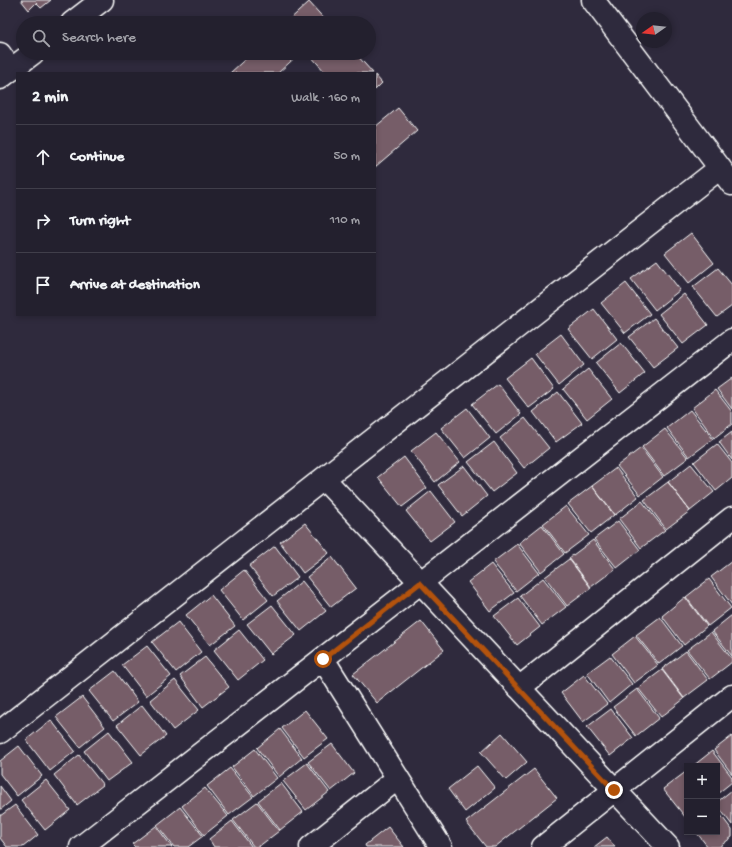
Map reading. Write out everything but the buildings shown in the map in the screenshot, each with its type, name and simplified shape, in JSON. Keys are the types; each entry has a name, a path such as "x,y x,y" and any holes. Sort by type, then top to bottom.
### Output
{"street":[{"path":"81,16 102,0"},
{"path":"0,732 324,479 726,176 592,0"},
{"path":"4,68 19,60"},
{"path":"81,847 732,340"},
{"path":"324,479 668,847"},
{"path":"518,688 732,518"},
{"path":"323,659 441,847"},
{"path":"543,847 732,696"},
{"path":"311,847 398,778"}],"route":[{"path":"323,659 420,583 614,790"}]}
